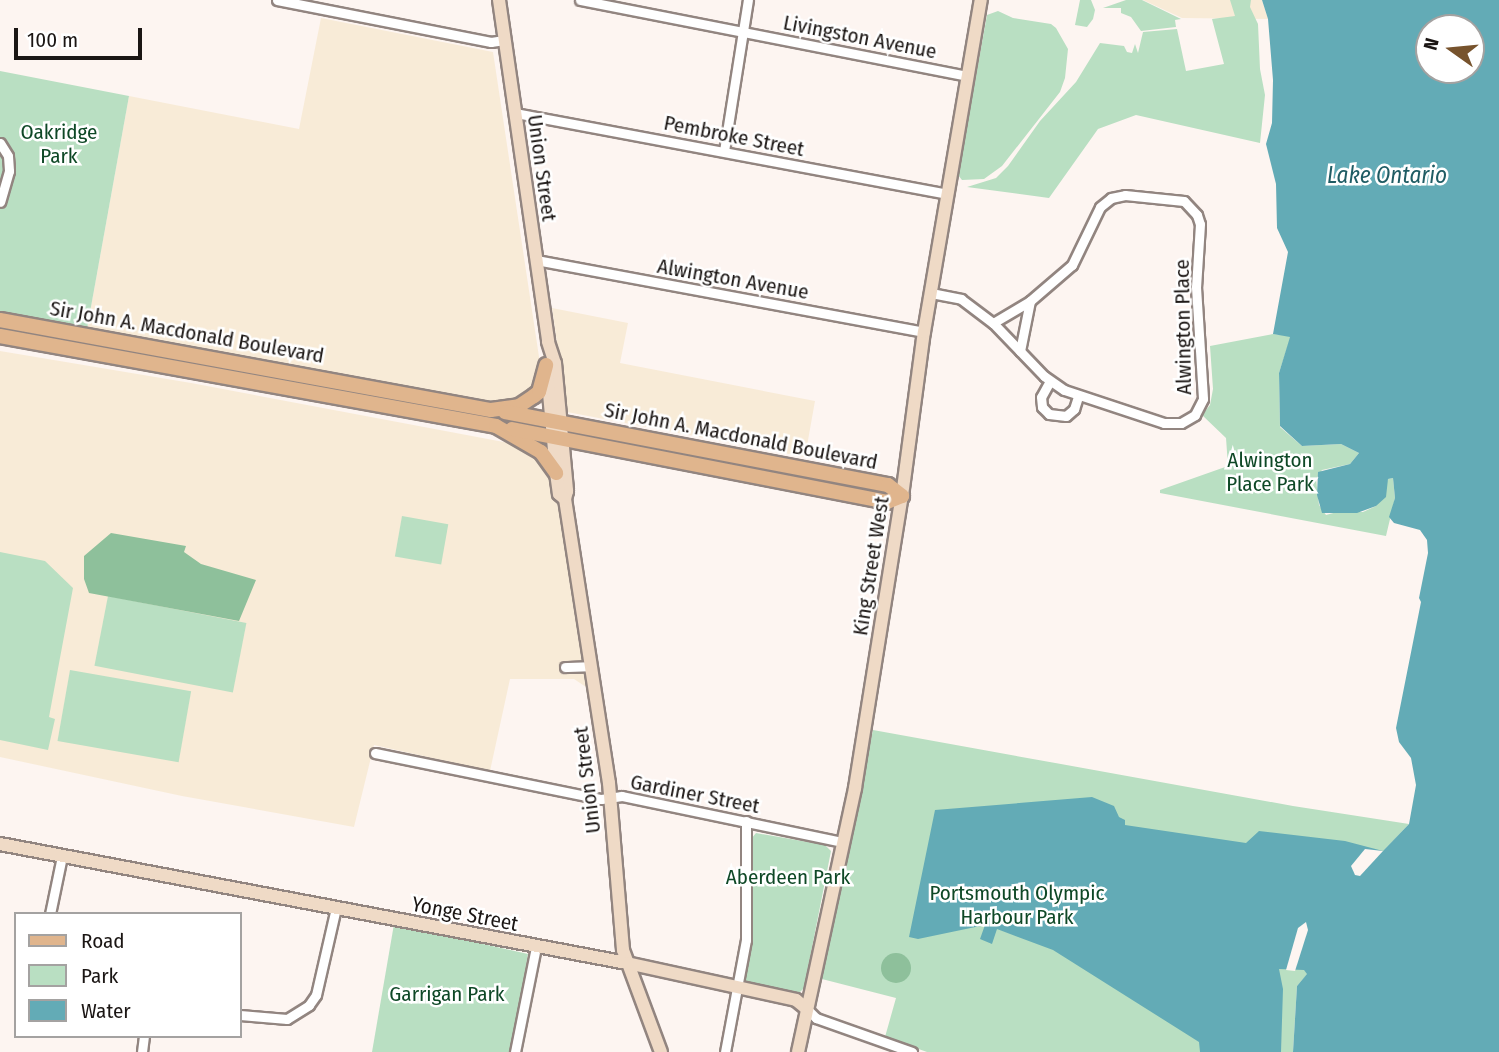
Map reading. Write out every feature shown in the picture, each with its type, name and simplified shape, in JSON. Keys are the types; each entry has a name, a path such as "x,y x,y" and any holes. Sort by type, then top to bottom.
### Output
{"main road":[{"name":"Union Street","path":"499,0 548,342 555,363 556,473 559,494 565,499"},
{"name":"King Street West","path":"798,1052 843,842 902,496 930,293 981,0"},
{"name":"Sir John A. Macdonald Boulevard","path":"0,320 888,485 902,496"},
{"name":"Sir John A. Macdonald Boulevard","path":"0,336 496,426 887,502 902,496"},
{"name":"Union Street","path":"548,342 547,365 556,422"},
{"path":"491,410 519,406 539,392 547,365"},
{"path":"496,426 541,452 556,473"},
{"name":"Union Street","path":"557,438 568,491 565,499 611,797 621,934 627,963 661,1052"},
{"name":"Yonge Street","path":"0,844 627,963 796,1000 807,1009"}],"street":[{"path":"277,0 491,42 504,40"},
{"name":"Livingston Avenue","path":"580,0 968,76"},
{"path":"724,151 748,0"},
{"name":"Pembroke Street","path":"515,113 947,194"},
{"path":"0,142 8,156 8,182 0,202"},
{"name":"Alwington Place","path":"930,293 961,299 993,323 1050,381 1078,397 1172,424 1188,420 1200,407 1204,390 1196,287 1200,233 1197,215 1184,201 1174,198 1125,195 1111,198 1094,216 1072,265 1030,301 993,323"},
{"name":"Alwington Avenue","path":"536,260 924,332"},
{"path":"1020,351 1030,301"},
{"path":"1050,381 1041,397 1042,407 1049,414 1066,416 1074,409 1078,397"},
{"path":"565,667 591,666"},
{"name":"Gardiner Street","path":"375,753 588,796 622,796 843,842"},
{"path":"725,1052 746,940 746,821"},
{"path":"50,912 62,856"},
{"path":"242,1015 287,1020 309,1005 316,995 336,908"},
{"path":"515,1052 536,947"},
{"name":"Yonge Street","path":"807,1009 816,1018 906,1051"}],"shaded area":[{"path":"1143,0 1262,0 1268,19 1182,18"},
{"path":"321,18 493,52 541,370 541,378 526,399 499,403 87,329 129,96 299,129"},
{"path":"552,308 628,323 620,363 815,401 805,457 567,412"},
{"path":"0,351 191,383 509,443 532,451 546,462 558,496 586,687 574,679 510,679 490,771 374,745 354,827 182,796 0,757"}],"green space":[{"path":"1080,0 1091,0 1095,10 1087,27 1075,25"},
{"path":"1126,0 1142,0 1181,19 1175,20 1176,27 1141,31 1131,17 1121,13 1121,8 1103,8"},
{"path":"1230,0 1251,0 1250,7 1258,24 1260,69 1265,95 1260,143 1136,115 1098,129 1049,198 967,187 996,178 1008,166 1040,121 1076,82 1100,43 1124,46 1127,52 1132,53 1135,44 1138,53 1143,32 1177,29 1186,71 1224,64 1212,19 1235,16"},
{"path":"998,11 1013,18 1051,24 1056,28 1068,49 1065,78 1060,92 1002,166 984,179 962,180 958,175 987,15"},
{"name":"Oakridge Park","path":"0,71 129,96 87,329 0,314"},
{"name":"Alwington Place Park","path":"1273,334 1291,336 1279,373 1280,427 1302,446 1341,444 1359,453 1350,464 1322,470 1316,479 1319,505 1326,515 1337,512 1363,512 1376,506 1388,479 1393,478 1395,498 1386,536 1160,493 1160,490 1228,466 1226,438 1202,415 1210,405 1213,389 1210,346"},
{"path":"402,516 448,524 441,565 395,556"},
{"path":"111,533 186,546 184,552 201,564 256,580 239,621 89,593 84,579 84,556"},
{"path":"0,552 45,561 73,588 49,717 55,719 48,750 0,740"},
{"path":"108,596 246,623 233,693 94,666"},
{"path":"70,670 191,691 179,762 57,741"},
{"name":"Portsmouth Olympic Harbour Park","path":"873,730 1293,806 1409,824 1372,863 1304,970 1310,971 1297,986 1293,1052 927,1052 885,1037 896,998 818,978"},
{"name":"Aberdeen Park","path":"756,833 825,845 831,851 804,988 798,994 744,981 750,916 751,839"},
{"name":"Garrigan Park","path":"394,924 528,954 512,1052 372,1052"},
{"path":"896,953 902,954 910,962 910,974 902,982 896,983 890,982 882,974 881,968 882,962 890,954"}],"water":[{"name":"Lake Ontario","path":"1262,0 1499,0 1499,1052 1293,1052 1297,986 1307,974 1304,970 1279,969 1283,989 1281,1052 1200,1052 1199,1042 1053,950 997,929 992,944 980,939 985,925 918,939 909,937 935,810 1092,797 1114,806 1119,817 1125,820 1125,825 1246,843 1259,831 1345,841 1383,851 1409,824 1416,785 1411,758 1399,742 1396,728 1421,602 1419,598 1428,553 1427,540 1420,530 1394,523 1389,517 1395,498 1393,478 1388,479 1386,497 1376,506 1357,513 1322,513 1317,495 1318,472 1350,464 1359,453 1341,444 1302,446 1280,426 1279,373 1290,337 1273,334 1288,252 1277,228 1276,184 1266,144 1272,123 1273,80 1268,19"}],"pier":[{"path":"1365,849 1383,851 1360,876 1355,875 1351,866"},
{"path":"1306,922 1308,930 1295,971 1286,970 1298,928"}]}
